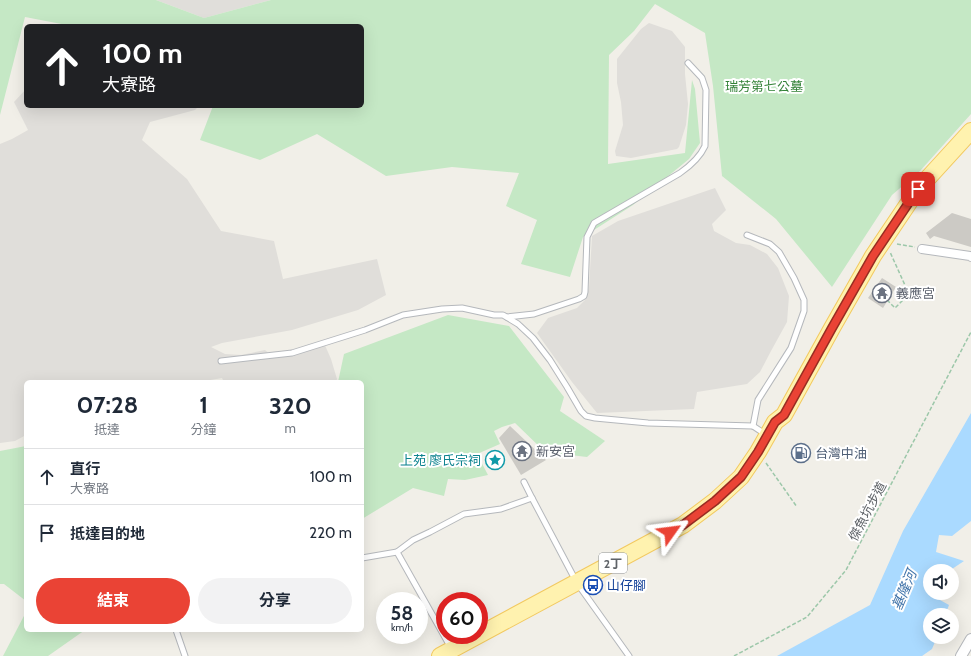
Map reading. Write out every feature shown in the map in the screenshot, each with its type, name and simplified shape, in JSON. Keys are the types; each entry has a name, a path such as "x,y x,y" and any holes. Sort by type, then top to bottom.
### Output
{"main road":[{"name":"2丁","path":"766,438 776,410 824,322 867,250 913,182 971,122"},
{"name":"2丁","path":"446,653 683,525 715,501 741,477 766,438 784,415 873,256 918,189 971,131"}],"street":[{"path":"922,249 971,257"},
{"path":"962,655 971,639"}],"lane":[{"path":"507,317 534,314 584,296 588,237 594,223 680,173 689,167 702,152 705,146 706,90 702,78 688,63"},
{"path":"747,235 770,244 779,252 794,278 804,300 804,311 791,348 758,400 753,426"},
{"path":"221,362 292,353 365,330 403,315 442,309 462,308 494,315 503,315 518,324 533,338 550,360 581,411 586,416 648,423 753,426 766,438"},
{"path":"524,482 577,583 629,656"},
{"path":"364,558 398,552 413,540 464,514 501,509 532,498"},
{"path":"398,552 446,653"},
{"path":"177,632 185,656"}],"path":[{"path":"892,243 922,249"},
{"path":"888,248 909,294 896,308 888,300"},
{"name":"傑魚坑步道","path":"734,656 807,617 846,570 971,332"},
{"path":"766,438 797,507"}],"shaded area":[{"path":"156,0 271,0 204,18"},
{"path":"649,23 672,31 685,47 685,74 688,104 686,125 677,149 631,158 616,156 615,151 623,125 621,102 617,83 617,59 641,29"},
{"path":"24,91 24,108 197,108 195,110 150,122 142,140 187,179 221,231 274,241 283,279 377,259 386,295 358,310 292,330 222,343 211,347 225,354 241,355 265,350 273,357 324,343 331,359 337,380 223,380 222,378 210,380 24,380 24,436 15,441 0,443 0,144 28,130 14,102"},
{"path":"715,188 726,210 712,224 714,231 736,243 750,245 767,254 778,268 789,296 787,322 760,372 747,384 697,392 694,409 597,413 572,382 537,333 548,318 577,308 585,300 589,288 592,236 618,221"}],"green space":[{"name":"瑞芳第七公墓","path":"0,0 156,0 204,18 271,0 971,0 971,114 920,171 892,195 832,287 776,219 722,176 713,86 705,33 655,4 634,31 609,55 608,164 685,153 692,80 695,89 700,143 689,159 633,205 583,237 570,277 521,264 537,220 506,206 519,173 452,167 386,176 317,134 260,160 200,140 212,108 364,108 364,24 62,24 25,17 0,115"},
{"path":"448,315 509,326 564,397 560,411 605,441 587,457 545,452 515,423 502,427 494,431 500,444 477,454 488,475 465,480 448,479 444,496 413,488 364,518 364,380 338,380 344,354"},
{"path":"24,446 24,599 4,584 0,584 0,451"},
{"path":"24,616 24,632 82,632 48,656 3,656"}],"water":[{"name":"基隆河","path":"971,413 971,521 952,536 939,535 936,552 964,561 959,564 923,564 923,600 940,600 949,605 948,608 923,608 923,644 934,644 932,649 922,656 777,656 870,605 903,531"}],"building":[{"path":"952,213 971,219 971,247 934,236 930,239 926,233"},
{"name":"義應宮","path":"882,278 896,287 883,308 868,298"},
{"name":"新安宮","path":"510,426 546,460 521,475 499,438"}],"place":[{"name":"義應宮","path":"882,293"},
{"name":"新安宮","path":"522,451"},
{"name":"台灣中油","path":"801,453"},
{"name":"上苑 廖氏宗祠","path":"495,460"},
{"name":"山仔腳","path":"593,585"}],"route":[{"path":"670,532 683,525 715,501 741,477 758,452 775,422 784,415 873,256 918,189"}]}
